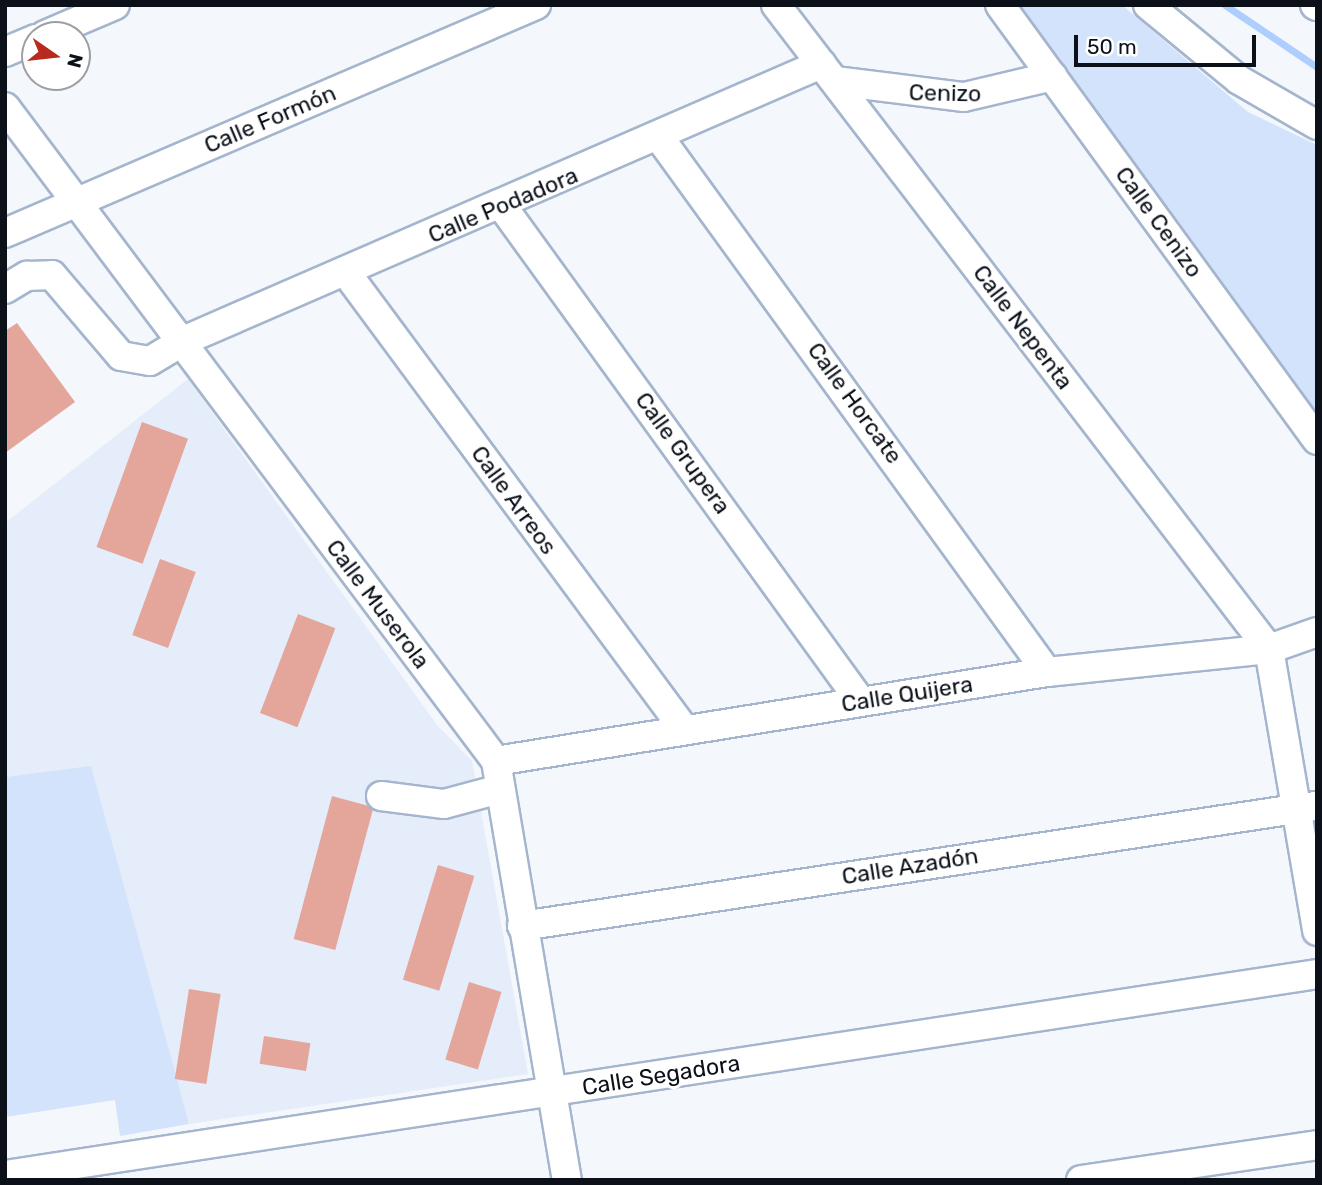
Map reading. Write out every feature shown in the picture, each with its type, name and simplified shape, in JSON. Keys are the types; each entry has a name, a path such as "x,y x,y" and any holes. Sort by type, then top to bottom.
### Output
{"street":[{"path":"78,21 115,5"},
{"name":"Calle Formón","path":"5,233 536,5"},
{"name":"Calle Nepenta","path":"776,5 1269,649"},
{"name":"Calle Cenizo","path":"1000,5 1317,440"},
{"path":"1148,5 1240,80 1317,125"},
{"name":"Cenizo","path":"828,72 964,97 1053,76"},
{"name":"Calle Podadora","path":"5,289 27,276 52,275 128,361 156,358 183,341 659,137 828,72"},
{"name":"Calle Muserola","path":"5,107 80,201 498,775 567,1180"},
{"name":"Calle Horcate","path":"659,137 1047,672"},
{"name":"Calle Grupera","path":"502,206 861,702"},
{"name":"Calle Arreos","path":"345,271 684,729"},
{"name":"Calle Quijera","path":"381,796 444,804 498,775 684,729 1047,672 1269,649 1312,641"},
{"path":"1269,649 1307,806 1317,931"},
{"name":"Calle Azadón","path":"522,926 1307,806"},
{"name":"Calle Segadora","path":"5,1175 1317,974"},
{"path":"1081,1180 1317,1144"}],"shaded area":[{"path":"1014,5 1122,5 1248,112 1317,145 1317,416"},
{"path":"188,379 437,725 472,761 528,1074 189,1124 91,767 5,777 5,523"},
{"path":"91,766 189,1124 120,1136 115,1100 5,1117 5,777"}],"building":[{"path":"17,323 75,402 5,453 5,331"},
{"path":"142,422 188,439 143,564 97,547"},
{"path":"160,559 196,572 168,648 132,635"},
{"path":"298,614 335,628 297,727 260,713"},
{"path":"332,796 374,807 335,950 294,939"},
{"path":"438,865 474,876 439,991 403,980"},
{"path":"469,982 502,992 478,1069 445,1059"},
{"path":"189,989 221,994 206,1084 175,1079"},
{"path":"264,1036 310,1043 306,1071 260,1064"}],"waterway":[{"path":"1225,5 1317,67"}]}
